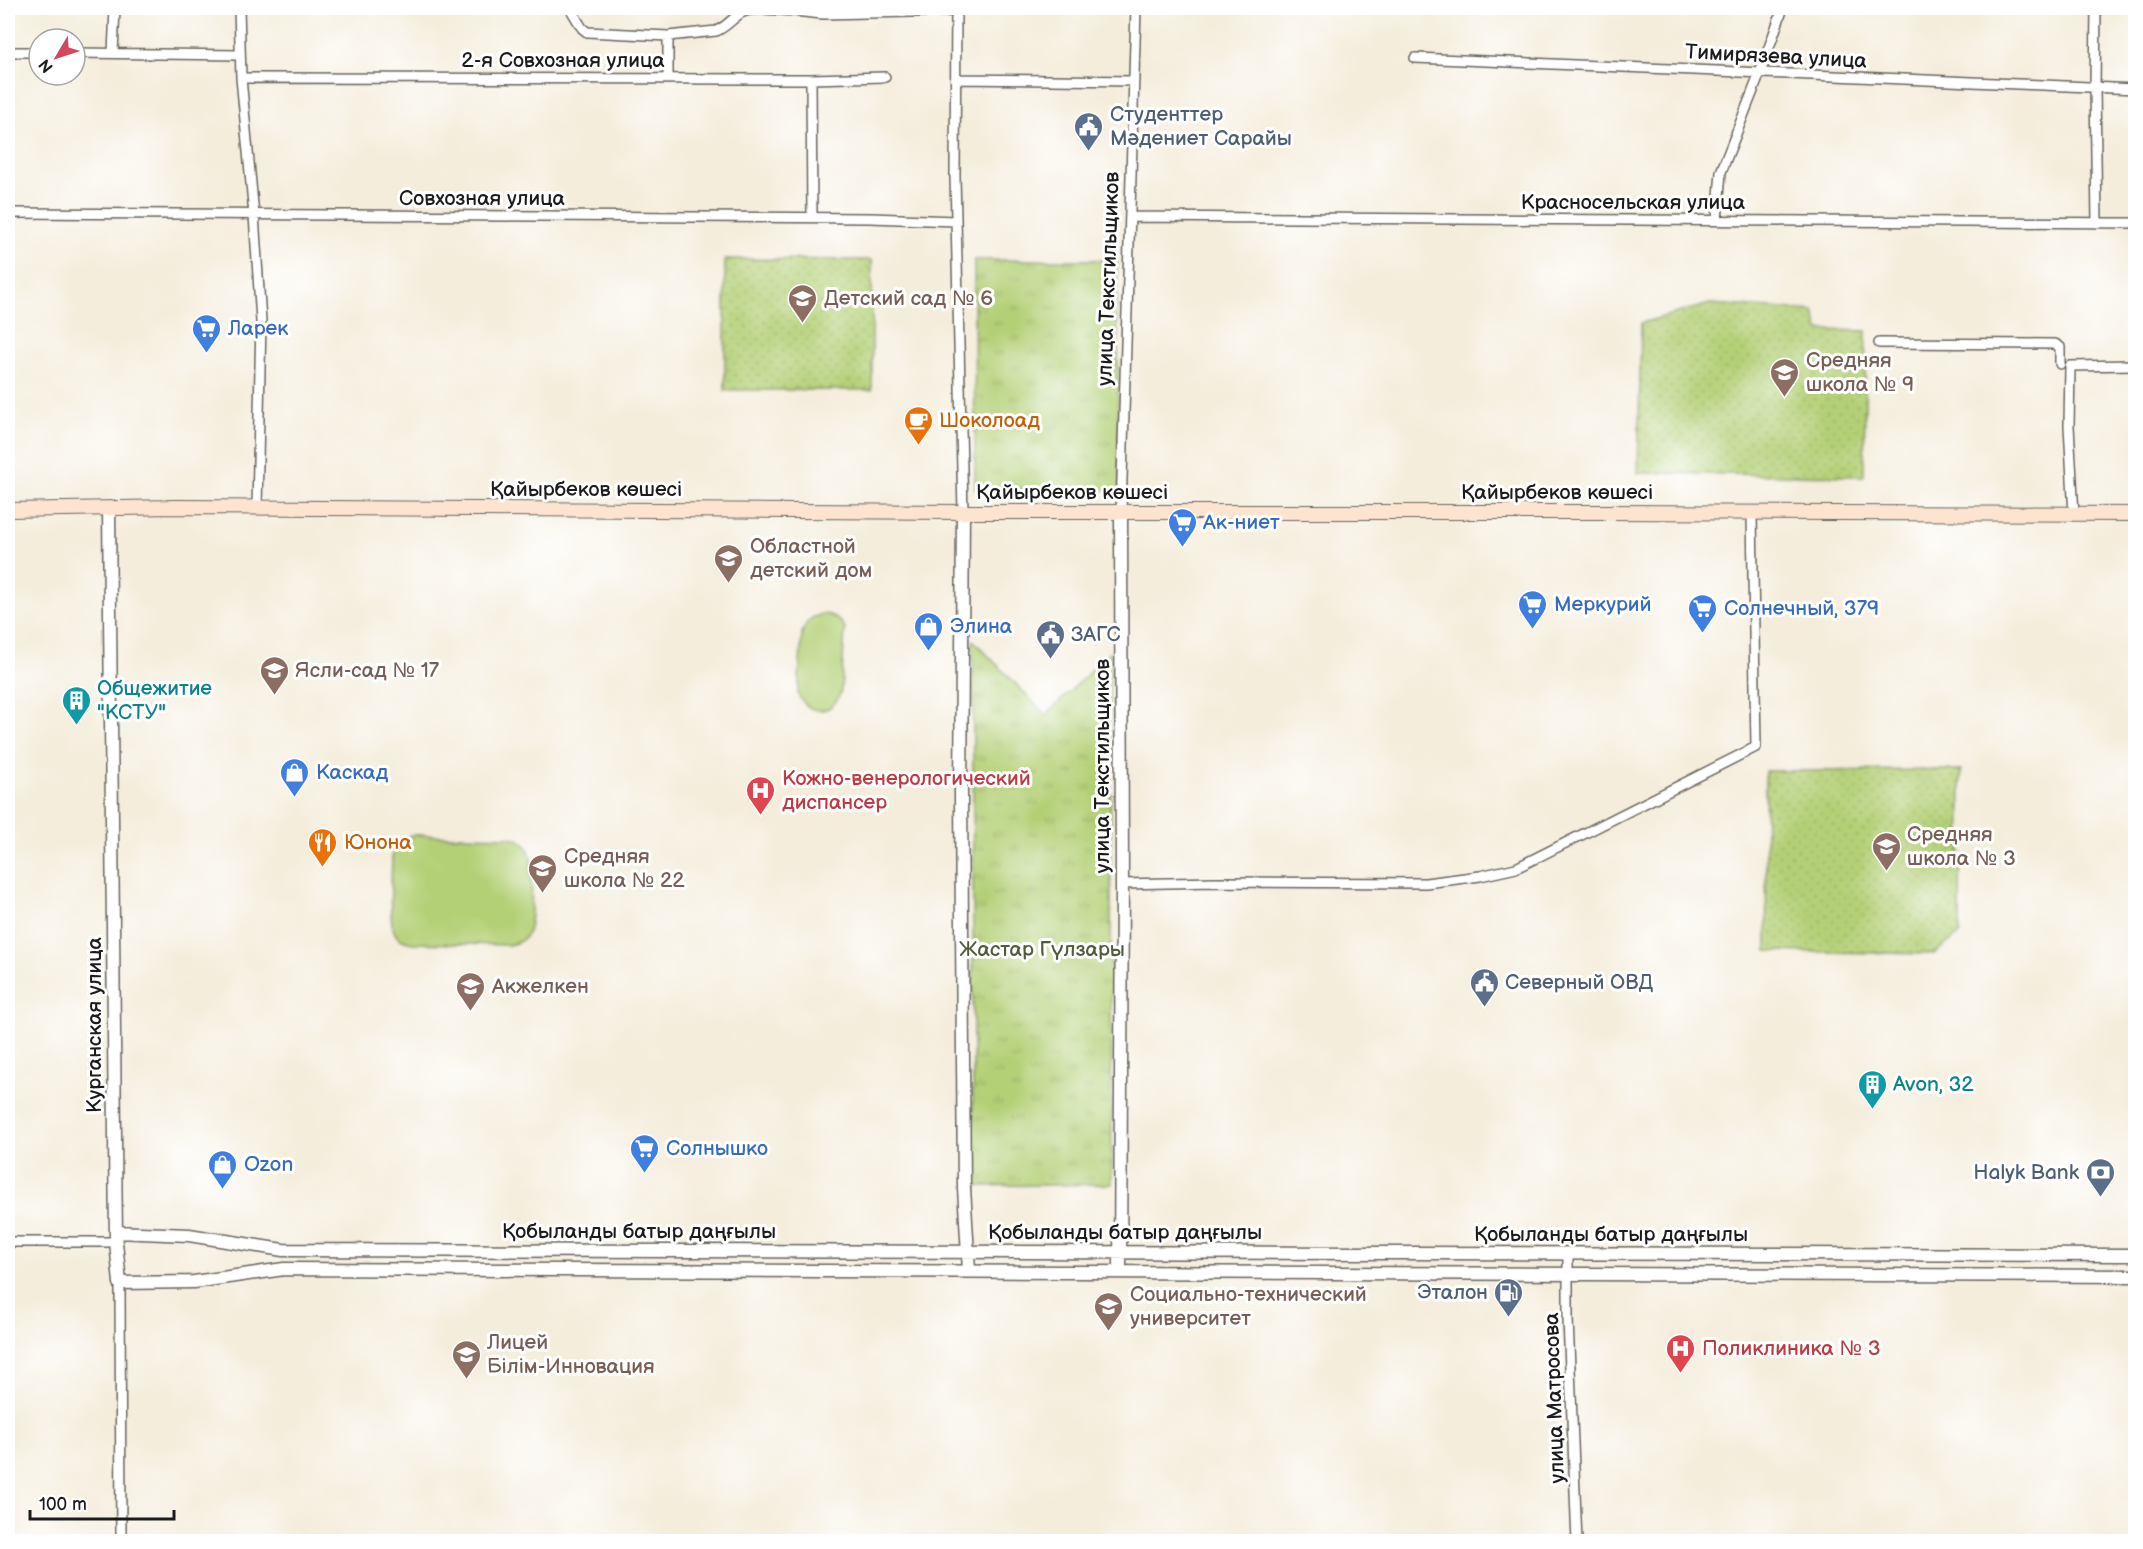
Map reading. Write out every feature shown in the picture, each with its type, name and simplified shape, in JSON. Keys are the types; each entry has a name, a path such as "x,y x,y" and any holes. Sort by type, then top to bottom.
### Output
{"main road":[{"name":"Қайырбеков көшесі","path":"8,510 256,508 1120,513 2136,514"}],"street":[{"path":"113,53 115,8"},
{"path":"239,8 241,78 261,321 256,508"},
{"path":"570,8 587,32 668,36 716,32 744,12 759,10 956,9 956,221 963,512 961,795 964,1188 969,1271"},
{"name":"улица Текстильщиков","path":"1120,1272 1122,884 1120,513 1136,8"},
{"path":"1717,220 1721,172 1783,8"},
{"path":"2096,8 2097,223"},
{"path":"668,36 668,78"},
{"path":"8,52 27,52"},
{"path":"87,53 240,55"},
{"name":"Тимирязева улица","path":"1415,58 2136,89"},
{"name":"2-я Совхозная улица","path":"241,78 811,79 885,76"},
{"path":"811,79 812,217"},
{"path":"956,79 1134,81"},
{"name":"Совхозная улица","path":"8,213 812,217 956,221"},
{"name":"Красносельская улица","path":"1130,217 2136,223"},
{"path":"1879,343 2055,344 2060,347 2060,364"},
{"path":"2074,515 2069,426 2070,366 2136,365"},
{"name":"Курганская улица","path":"109,508 116,1237 120,1283 121,1542"},
{"path":"1122,884 1426,883 1480,876 1516,868 1756,747 1752,514"},
{"name":"Қобыланды батыр даңғылы","path":"8,1242 189,1235 284,1250 967,1250 2136,1255"},
{"name":"улица Матросова","path":"1568,1254 1577,1542"},
{"name":"Қобыланды батыр даңғылы","path":"120,1283 194,1282 284,1269 2136,1276"}],"green space":[{"path":"725,259 872,260 872,390 725,390"},
{"path":"974,260 1117,260 1119,490 975,490"},
{"path":"1710,304 1814,311 1819,330 1866,331 1864,476 1638,473 1641,323"},
{"path":"826,614 837,619 845,629 841,691 833,705 827,709 815,710 803,702 798,695 802,633 811,619"},
{"name":"Жастар Гүлзары","path":"973,640 1046,715 1110,652 1112,1184 973,1186"},
{"path":"1961,770 1960,934 1934,954 1767,951 1765,771"},
{"path":"414,835 510,837 524,844 531,858 531,911 526,936 508,945 413,943 398,937 393,929 391,909 392,857 394,848 399,842 405,837"}],"place":[{"name":"Студенттер Мәдениет Сарайы","path":"1089,152"},
{"name":"Детский сад № 6","path":"803,324"},
{"name":"Ларек","path":"207,354"},
{"name":"Средняя школа № 9","path":"1785,398"},
{"name":"Шоколоад","path":"918,446"},
{"name":"Ак-ниет","path":"1182,548"},
{"name":"Областной детский дом","path":"729,584"},
{"name":"Меркурий","path":"1533,630"},
{"name":"Солнечный, 379","path":"1703,634"},
{"name":"Элина","path":"929,652"},
{"name":"ЗАГС","path":"1050,660"},
{"name":"Ясли-сад № 17","path":"274,696"},
{"name":"Общежитие \"КСТУ\"","path":"76,726"},
{"name":"Каскад","path":"295,798"},
{"name":"Кожно-венерологический диспансер","path":"761,816"},
{"name":"Юнона","path":"323,868"},
{"name":"Средняя школа № 3","path":"1886,872"},
{"name":"Средняя школа № 22","path":"543,894"},
{"name":"Северный ОВД","path":"1484,1008"},
{"name":"Акжелкен","path":"471,1012"},
{"name":"Avon, 32","path":"1872,1110"},
{"name":"Солнышко","path":"645,1174"},
{"name":"Ozon","path":"223,1190"},
{"name":"Halyk Bank","path":"2100,1198"},
{"name":"Эталон","path":"1509,1318"},
{"name":"Социально-технический университет","path":"1109,1332"},
{"name":"Поликлиника № 3","path":"1681,1374"},
{"name":"Лицей Білім-Инновация","path":"466,1380"}]}
